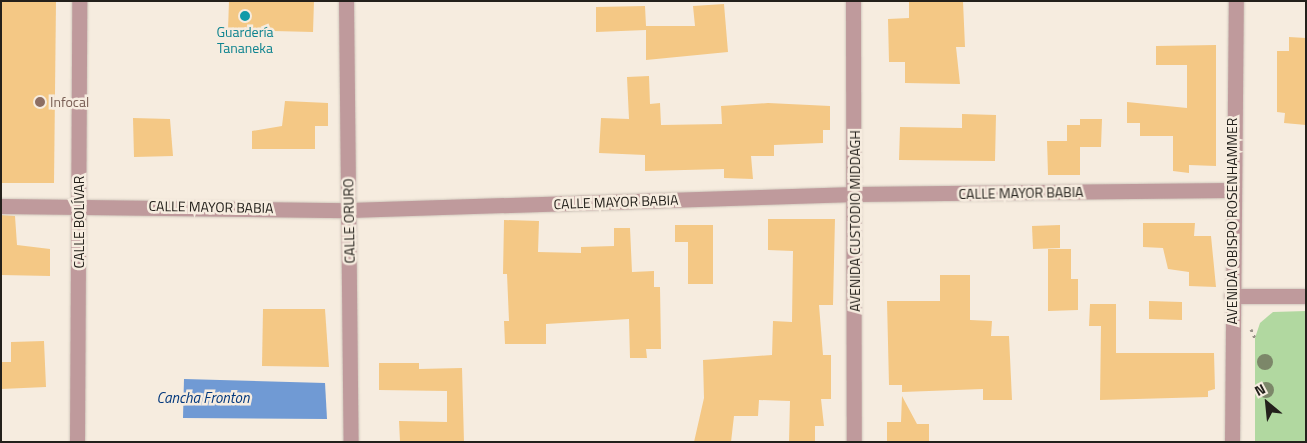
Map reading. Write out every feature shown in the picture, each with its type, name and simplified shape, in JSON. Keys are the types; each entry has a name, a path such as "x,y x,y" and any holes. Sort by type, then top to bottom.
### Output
{"street":[{"name":"CALLE BOLÍVAR","path":"77,442 79,1"},
{"name":"CALLE ORURO","path":"346,1 351,442"},
{"name":"AVENIDA CUSTODIO MIDDAGH","path":"853,1 855,194 854,442"},
{"name":"AVENIDA OBISPO ROSENHAMMER","path":"1232,442 1231,190 1236,1"},
{"name":"CALLE MAYOR BABIA","path":"1,206 79,204 349,210 855,194 1231,190"},
{"path":"1231,296 1306,296"}],"green space":[{"path":"1306,311 1306,442 1255,442 1255,338 1260,323 1273,312"}],"water":[{"name":"Cancha Fronton","path":"184,379 325,383 327,419 183,418"}],"building":[{"name":"Infocal","path":"1,1 56,1 54,183 1,183"},
{"path":"229,1 314,1 313,32 228,30"},
{"path":"909,1 963,1 965,47 956,47 960,84 905,83 905,62 889,62 888,19 909,18"},
{"path":"724,4 728,52 646,60 646,30 596,32 596,7 645,6 646,26 695,26 693,6"},
{"path":"1289,37 1306,38 1306,125 1284,123 1285,113 1277,112 1277,51 1289,51"},
{"path":"1216,45 1216,166 1189,165 1189,173 1173,171 1173,136 1140,136 1140,123 1127,123 1127,102 1187,108 1187,65 1156,65 1156,46"},
{"path":"649,76 650,104 660,103 661,125 722,124 721,106 768,103 830,106 830,130 823,130 823,143 774,145 774,156 751,156 753,179 724,178 724,169 645,171 645,155 599,153 601,118 629,119 627,77"},
{"path":"285,101 328,103 328,126 315,126 315,149 252,149 252,131 282,126"},
{"path":"962,114 996,115 995,161 899,160 900,127 962,128"},
{"path":"133,118 170,119 173,156 134,157"},
{"path":"1080,119 1102,119 1101,147 1080,147 1080,175 1048,175 1047,141 1067,141 1067,125 1080,125"},
{"path":"1,215 15,216 17,245 50,249 50,276 1,275"},
{"path":"768,219 835,219 833,305 819,305 823,355 831,355 831,399 821,399 824,426 815,426 815,442 789,442 790,401 759,400 758,416 734,416 731,442 694,442 704,398 703,360 772,355 773,321 792,322 793,251 768,250"},
{"path":"504,220 539,221 538,252 581,253 581,247 614,246 614,228 630,228 632,272 654,271 654,287 660,287 661,349 646,349 647,358 630,358 629,319 546,324 546,344 505,344 504,321 509,321 507,274 503,274"},
{"path":"1143,223 1195,223 1194,236 1211,236 1216,287 1189,286 1189,272 1168,269 1163,248 1143,247"},
{"path":"675,225 713,225 713,284 688,284 688,242 675,242"},
{"path":"1060,225 1060,248 1033,249 1032,226"},
{"path":"1048,249 1071,249 1071,279 1078,279 1078,310 1048,311"},
{"path":"940,275 970,275 970,320 992,321 991,336 1009,336 1012,400 983,400 983,389 902,392 902,385 889,385 887,301 940,301"},
{"path":"1149,301 1182,302 1182,320 1149,319"},
{"path":"1090,304 1116,304 1116,353 1214,353 1215,389 1208,391 1208,397 1100,400 1101,326 1089,326"},
{"path":"263,309 325,309 329,367 262,366"},
{"path":"44,341 46,387 1,389 1,362 11,362 11,342"},
{"path":"379,363 419,363 419,369 462,368 464,442 400,442 399,421 447,422 447,391 379,390"},
{"path":"902,396 917,424 929,424 929,442 887,442 887,422 901,422"}],"place":[{"name":"Guardería Tananeka","path":"245,16"},
{"name":"Infocal","path":"40,102"}]}
